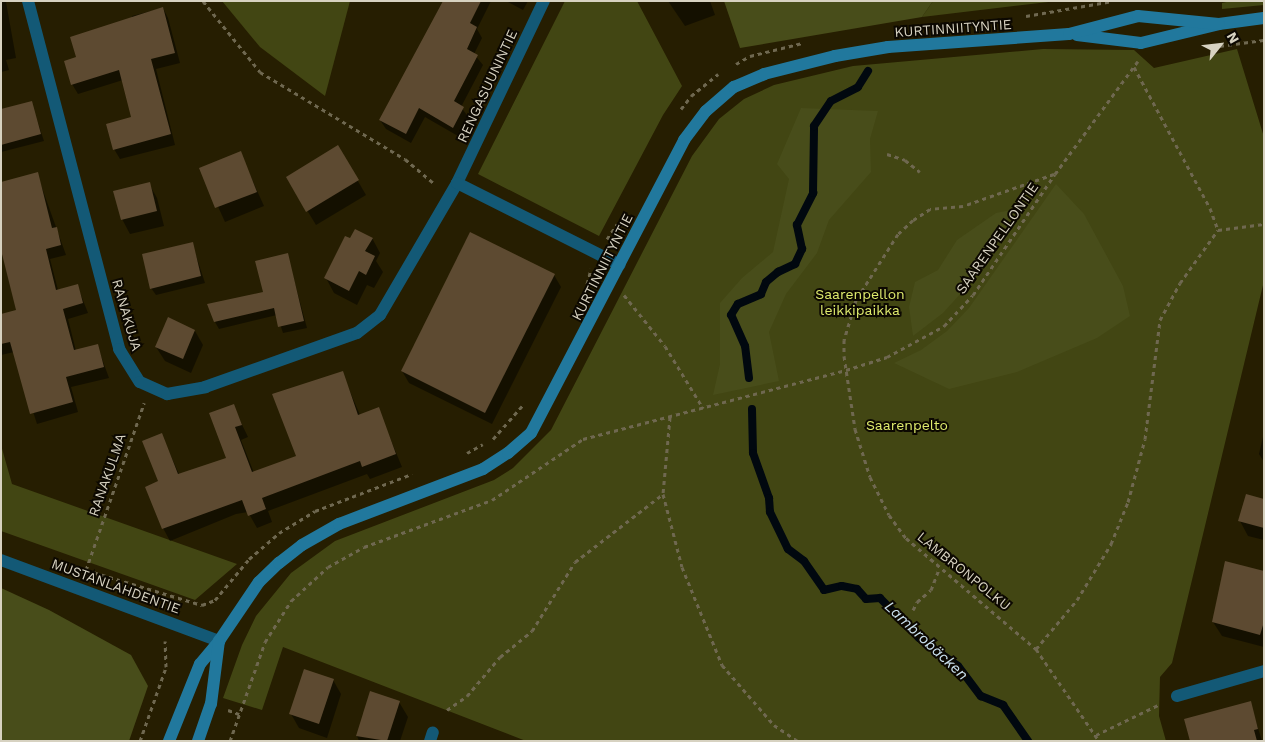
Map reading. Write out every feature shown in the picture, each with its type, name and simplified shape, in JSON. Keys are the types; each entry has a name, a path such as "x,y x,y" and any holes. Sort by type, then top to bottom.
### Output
{"street":[{"name":"RANAKUJA","path":"28,1 119,348 132,374 150,389"},
{"name":"RENGASUUNINTIE","path":"150,389 167,394 190,392 357,333 380,315 457,183 544,1"},
{"name":"KURTINNIITYNTIE","path":"169,741 200,664 219,641 259,582 302,545 339,524 483,469 508,453 531,433 684,140 706,111 734,87 764,74 836,56 888,48 1069,34 1138,16 1219,24"},
{"name":"KURTINNIITYNTIE","path":"1069,34 1141,43 1219,24 1264,18"},
{"path":"457,183 620,265"},
{"name":"MUSTANLAHDENTIE","path":"1,560 219,641"},
{"path":"198,741 211,704 219,641"},
{"path":"1177,696 1264,670"}],"path":[{"path":"203,1 260,72 405,159 450,196"},
{"path":"1016,17 1113,1"},
{"name":"SAARENPELLONTIE","path":"230,741 265,642 291,601 328,567 364,547 492,500 583,439 846,370 896,353 944,326 972,295 1055,174 1142,57"},
{"path":"1134,67 1210,208 1218,230"},
{"path":"887,154 905,160 920,172"},
{"name":"LAMBRONPOLKU","path":"1055,174 963,206 930,210 903,230 856,300 844,340 846,370 855,429 870,477 906,538 939,569 981,600 1036,649 1099,741"},
{"path":"1036,649 1077,600 1111,544 1128,502 1145,439 1160,320 1180,283 1218,230 1264,224"},
{"path":"586,290 587,277"},
{"path":"622,292 665,346 703,408"},
{"name":"RANAKULMA","path":"86,570 150,389"},
{"path":"463,456 491,440 509,424 528,399"},
{"path":"670,416 663,494 682,567 722,665 774,725 798,741"},
{"path":"77,566 202,605 216,600 249,559 279,533 315,511 420,471"},
{"path":"447,710 467,696 500,657 532,631 575,562 663,494"},
{"path":"913,610 917,602 931,590 939,569"},
{"path":"140,741 166,667 165,640"},
{"path":"1096,735 1177,696"}],"green space":[{"path":"222,1 350,1 325,96 260,47"},
{"path":"565,1 637,1 682,86 663,115 599,236 478,174"},
{"path":"724,1 933,1 922,17 740,48"},
{"path":"933,1 1057,1 922,17"},
{"path":"1231,1 1264,1 1264,5 1222,9 1222,3"},
{"name":"Saarenpelto","path":"1043,49 1134,50 1154,68 1237,49 1264,137 1264,281 1172,663 1160,677 1159,716 1166,741 526,741 283,647 262,710 223,698 242,645 256,616 291,573 335,541 494,480 513,468 551,430 692,156 719,119 744,99 774,85 853,66"},
{"path":"801,108 878,111 870,139 871,172 829,220 817,253 786,294 769,332 779,381 713,395 720,364 720,303 742,278 773,252 789,179 777,164"},
{"path":"1056,184 1084,214 1123,286 1130,316 1097,338 1017,372 949,389 894,363 921,350 947,331 969,308"},
{"path":"1021,208 972,281 943,313 913,336 909,307 915,282 938,270 957,240 996,213"},
{"path":"1,445 12,484 237,564 195,600 1,531"},
{"path":"1,588 49,610 131,655 148,686 129,741 1,741"}],"building":[{"path":"443,1 481,1 470,23 477,27 467,49 478,55 454,101 464,107 453,128 419,108 406,134 379,120"},
{"path":"163,7 175,53 151,59 171,134 113,150 106,124 131,117 119,70 71,85 64,61 76,57 70,37"},
{"path":"32,101 41,134 1,145 1,109"},
{"path":"338,145 359,180 306,212 286,177"},
{"path":"241,151 257,192 215,208 199,168"},
{"path":"38,172 52,228 57,227 61,245 46,249 56,290 78,284 83,303 63,309 74,350 98,344 104,367 66,377 73,402 30,414 10,342 1,344 1,314 16,310 1,250 1,182"},
{"path":"150,182 157,211 121,220 113,191"},
{"path":"355,229 373,238 365,251 375,256 366,275 359,271 349,291 324,278 345,236 350,238"},
{"path":"470,232 555,274 485,413 401,371"},
{"path":"193,242 201,276 150,289 142,254"},
{"path":"288,253 304,321 278,327 274,308 214,322 207,304 263,292 255,261"},
{"path":"168,317 195,330 183,359 155,347"},
{"path":"343,371 358,415 379,407 396,454 362,467 360,461 262,498 266,509 248,516 242,500 162,529 145,487 158,481 142,441 162,433 178,474 226,458 209,413 234,404 242,425 235,427 252,472 296,456 272,394"},
{"path":"1246,494 1264,499 1264,528 1238,521"},
{"path":"1225,561 1264,571 1264,622 1260,635 1212,622"},
{"path":"304,669 334,679 319,724 289,714"},
{"path":"370,691 400,701 387,741 356,736"},
{"path":"1251,701 1258,729 1254,730 1257,741 1190,741 1184,719"}],"waterway":[{"name":"Lambrobäcken","path":"749,378 745,346 731,315 738,304 761,294 766,282 778,272 795,264 802,249 797,225 813,193 814,126 831,101 858,87 868,71"},
{"name":"Lambrobäcken","path":"752,409 753,453 769,498 770,512 788,549 804,561 824,590 842,586 857,589 866,599 880,598 919,638 958,666 981,696 1003,705 1028,741"}],"park label":[{"name":"Saarenpellon leikkipaikka","path":"860,302"}]}
